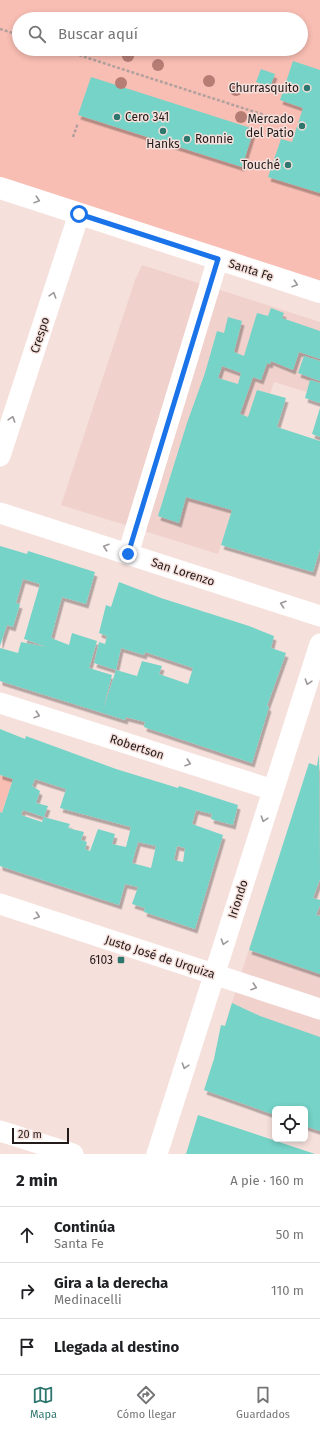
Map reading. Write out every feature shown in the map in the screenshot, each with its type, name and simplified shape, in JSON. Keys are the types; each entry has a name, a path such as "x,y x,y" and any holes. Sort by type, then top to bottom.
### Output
{"main road":[{"name":"Santa Fe","path":"0,188 320,292"}],"street":[{"name":"Crespo","path":"0,456 79,214"},
{"path":"128,554 218,259"},
{"name":"San Lorenzo","path":"0,513 320,616"},
{"name":"Iriondo","path":"157,1154 320,644"},
{"name":"Robertson","path":"0,703 273,790"},
{"name":"Justo José de Urquiza","path":"0,904 320,1009"},
{"path":"0,1131 73,1154"}],"path":[{"path":"0,29 12,33"},
{"path":"82,56 286,122"},
{"path":"73,137 78,123"}],"shaded area":[{"path":"0,0 320,0 320,281 0,177"},
{"path":"142,265 320,322 320,396 274,382 218,554 61,505 135,280"},
{"path":"0,775 13,779 2,813 0,812"},
{"path":"265,899 320,916 320,1131 308,1127 308,1106 272,1106 272,1114 204,1090"}],"building":[{"name":"Mercado del Patio","path":"293,61 320,70 320,193 268,177 281,139 292,142 303,108 280,100"},
{"path":"261,69 275,74 270,87 256,82"},
{"path":"91,77 254,129 242,167 78,115"},
{"path":"271,308 284,313 282,318 320,331 320,359 299,352 293,370 271,361 270,364 267,363 261,380 253,377 240,414 248,417 257,390 286,398 277,427 320,441 320,549 313,572 221,545 232,510 186,497 179,523 158,516 187,423 205,373 217,331 224,333 228,317 242,321 234,352 244,356 257,313 268,316","holes":["222,366 241,373 238,384 218,378"]},
{"path":"304,356 320,361 320,381 298,373"},
{"path":"310,380 320,383 320,403 305,398"},
{"path":"320,408 320,437 312,434"},
{"path":"0,546 27,554 28,551 95,572 86,604 62,597 51,638 69,645 72,633 97,641 89,668 112,675 103,710 116,670 94,663 99,642 105,644 107,636 99,633 106,605 111,607 119,582 161,598 249,626 274,636 271,648 286,653 267,706 269,707 252,763 144,727 145,722 126,717 125,720 0,681 0,648 18,653 21,642 47,647 24,639 40,584 23,579 16,603 20,604 13,627 7,625 0,646","holes":["121,648 144,655 145,652 193,668 188,684 159,674 162,666 142,661 137,676 116,670"]},
{"path":"0,729 25,739 26,736 116,769 178,788 179,786 238,805 233,825 211,819 212,814 196,810 192,824 223,835 195,929 144,912 145,908 132,904 138,887 125,884 119,905 0,866 0,812 2,813 13,779 0,775","holes":["35,779 66,789 60,808 131,827 126,847 112,844 115,834 98,829 90,851 85,849 87,842 81,840 84,832 68,828 70,824 44,817 48,806 36,803 40,791 32,786","23,810 44,817 42,822 21,815","138,842 156,846 151,868 132,863","177,846 185,848 183,862 174,860"]},
{"path":"319,754 320,879 313,898 320,900 320,905 316,915 320,916 320,974 249,950 309,763 317,766"},
{"path":"232,1003 260,1016 320,1037 320,1131 308,1127 308,1106 272,1106 272,1114 204,1090 214,1059 221,1025 225,1026"},
{"path":"198,1115 272,1140 272,1142 279,1142 315,1154 186,1154"}],"place":[{"name":"Churrasquito","path":"307,88"},
{"name":"Cero 341","path":"117,117"},
{"name":"Mercado del Patio","path":"302,126"},
{"name":"Hanks","path":"163,131"},
{"name":"Ronnie","path":"187,139"},
{"name":"Touché","path":"288,165"},
{"name":"6103","path":"121,960"}],"route":[{"path":"79,214 218,259 128,554"}]}
